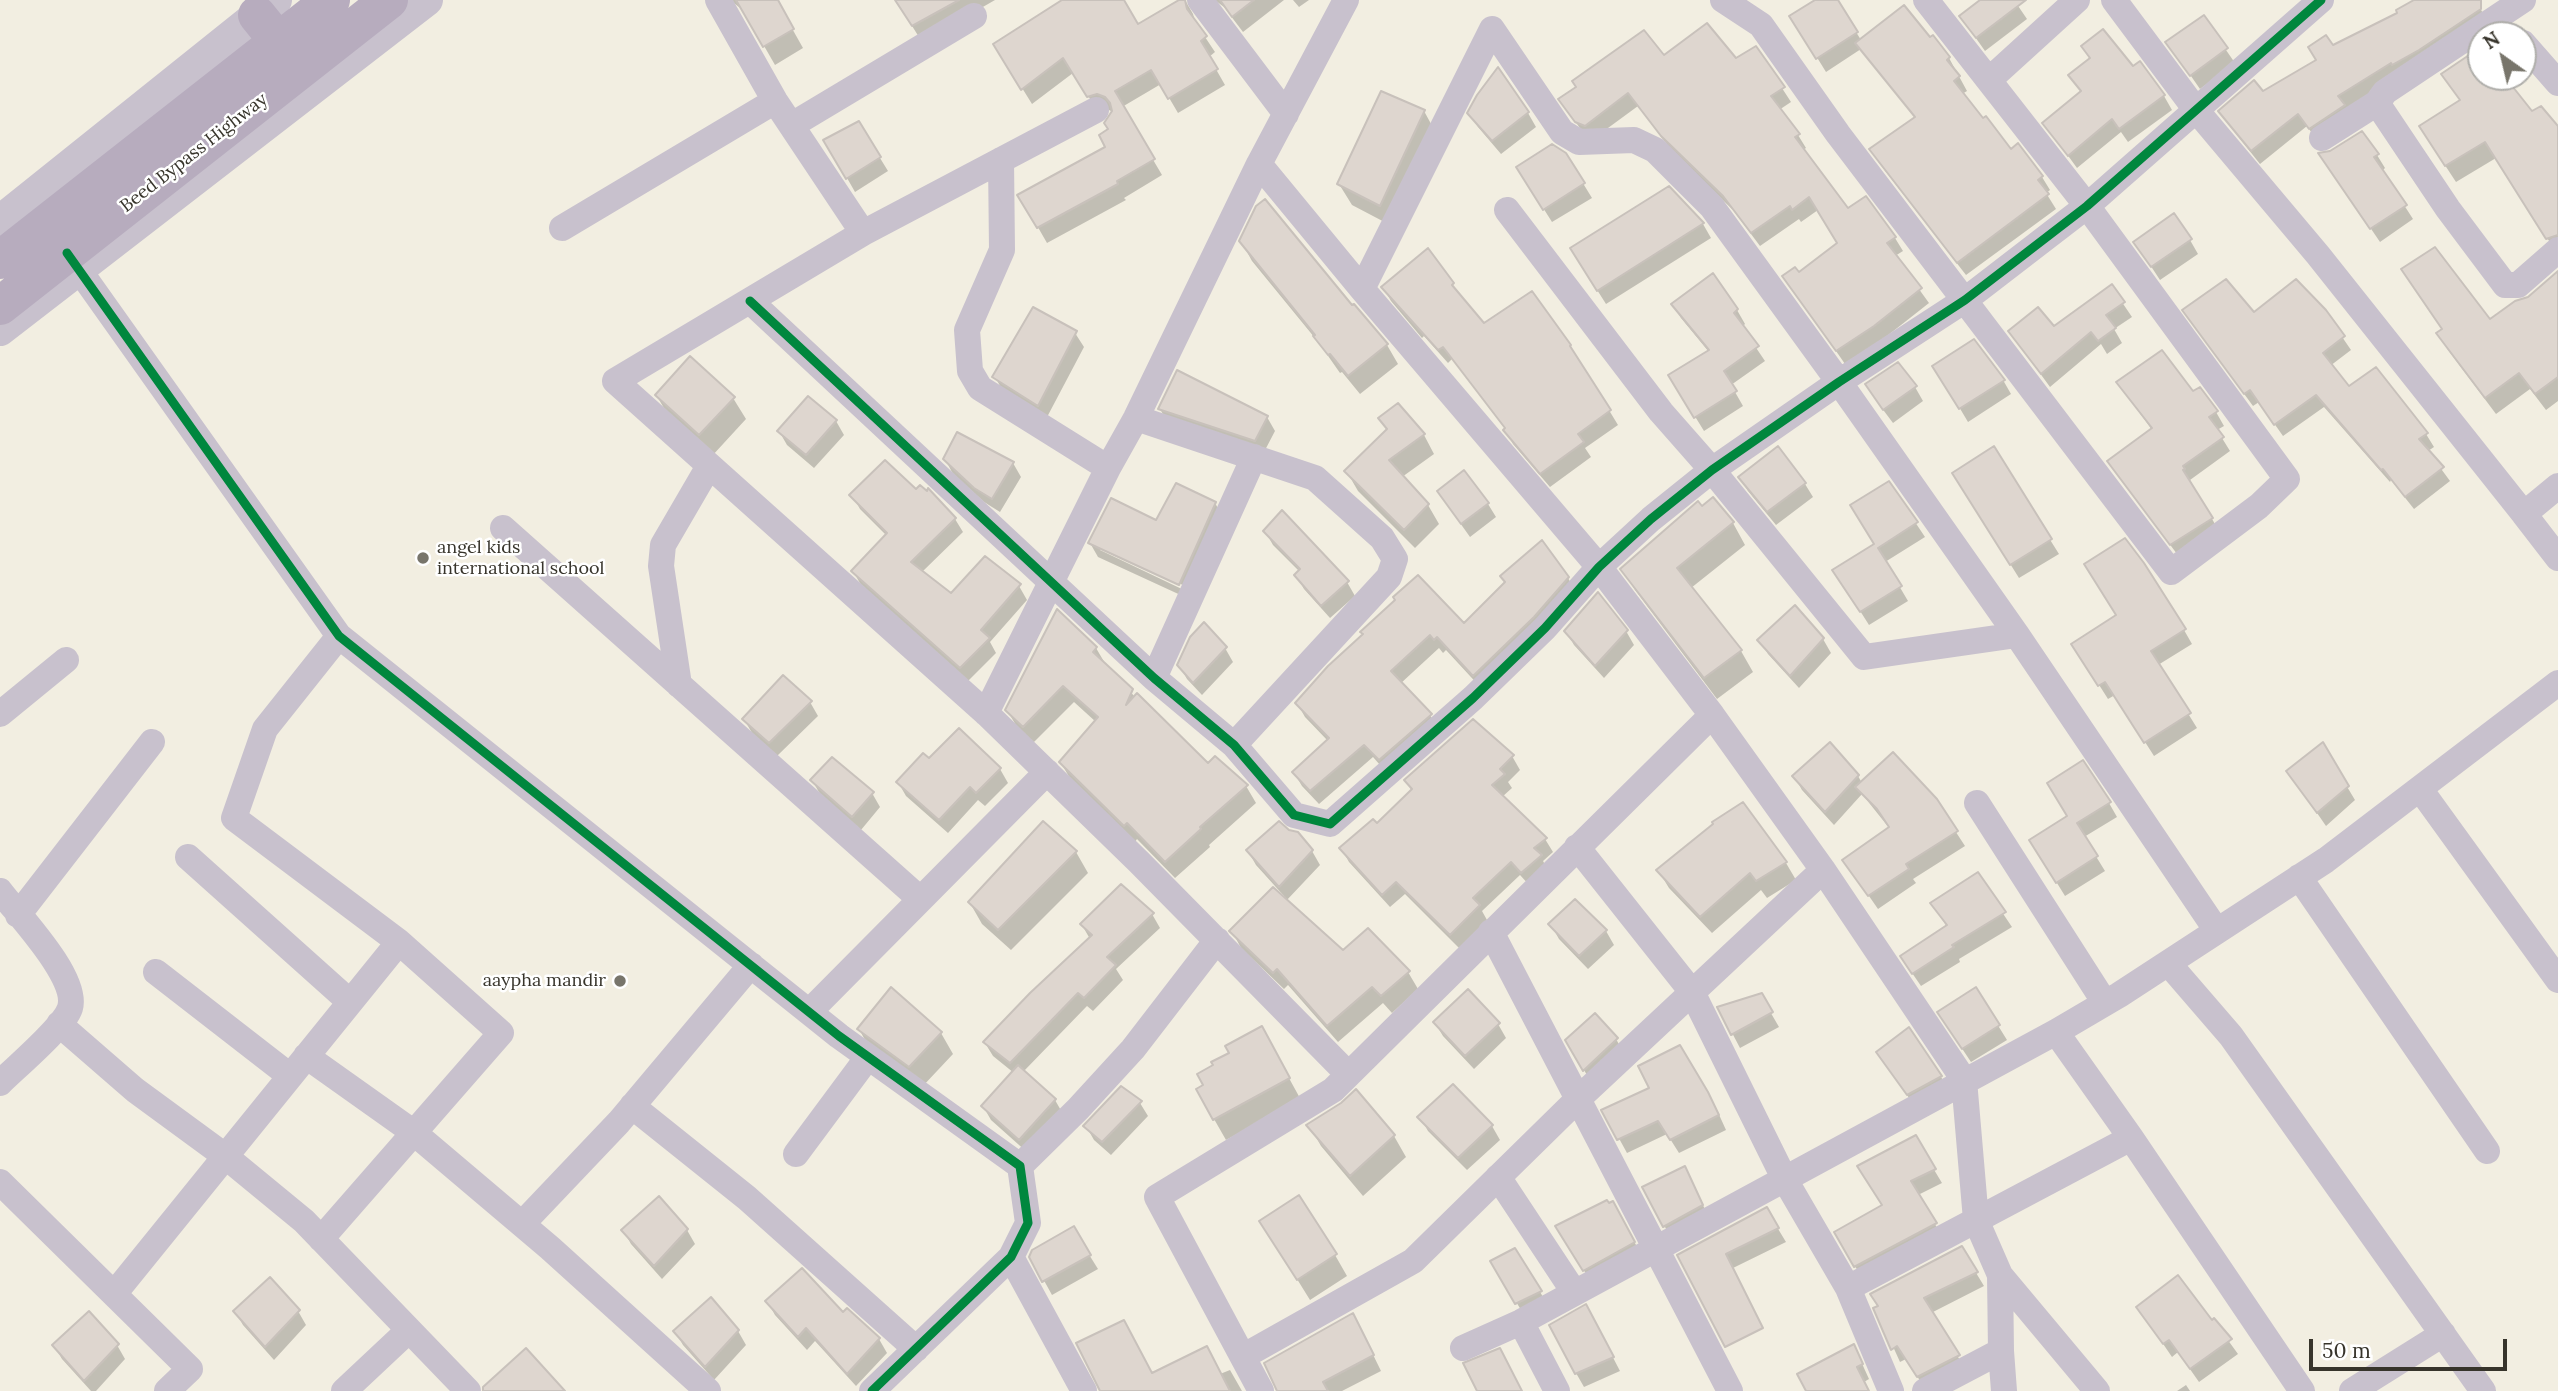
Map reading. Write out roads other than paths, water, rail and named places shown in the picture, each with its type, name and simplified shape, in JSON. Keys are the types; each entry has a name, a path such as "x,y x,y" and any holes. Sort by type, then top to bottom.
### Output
{"highway":[{"name":"Beed Bypass Highway","path":"0,306 73,261 285,42 331,0"},
{"name":"Beed Bypass Highway","path":"0,260 285,42 389,0"}],"street":[{"path":"0,221 285,42 427,0"},
{"path":"718,0 775,102 863,233"},
{"path":"1200,0 1286,114"},
{"path":"986,713 1108,468 1136,418 1259,164 1346,0"},
{"path":"1723,0 1760,24 1838,134 2171,572 2259,506 2287,478 2087,206 1926,0"},
{"path":"1989,80 2077,0"},
{"path":"2114,0 2196,110 2318,255 2558,558"},
{"path":"750,301 1154,678 1234,745 1294,816 1330,824 1474,698 1545,628 1599,567 1651,519 1712,470 1839,382 1965,300 2087,206 2321,0"},
{"path":"2511,21 2522,0"},
{"path":"792,125 974,16"},
{"path":"1362,289 1492,29 1562,132 1579,142 1634,140 1655,149 1712,207 2017,635 2217,931"},
{"path":"2322,138 2377,103 2385,92 2467,48"},
{"path":"2537,59 2558,83"},
{"path":"562,228 775,102"},
{"path":"2377,103 2448,209 2505,285 2518,285 2558,250"},
{"path":"1096,110 863,233 615,382 986,713 1217,940 1348,1074"},
{"path":"1001,160 1002,250 967,330 970,371 979,388 1108,468"},
{"path":"1259,164 1599,567 1712,715 1823,870 1964,1080 1976,1220 2000,1275 2097,1391"},
{"path":"1507,211 1661,412 1712,470 1864,657 2017,635"},
{"path":"0,330 73,261 339,636 809,1012 1020,1166 1028,1223 1011,1257 872,1391"},
{"path":"1136,418 1315,478 1382,538 1395,559 1389,577 1234,745"},
{"path":"1154,678 1254,457"},
{"path":"679,685 661,566 663,545 709,466"},
{"path":"2524,514 2558,486"},
{"path":"503,528 920,899"},
{"path":"321,1239 501,1033 399,942 234,818 265,729 339,636"},
{"path":"0,714 66,660"},
{"path":"1463,1348 1521,1322 2105,1003 2299,877 2420,789 2558,683"},
{"path":"1261,1391 1157,1197 1333,1090 1712,715"},
{"path":"18,915 152,742"},
{"path":"809,1012 1047,772"},
{"path":"2420,789 2558,980"},
{"path":"1977,803 2105,1003"},
{"path":"1577,847 1692,992 1784,1178 1848,1287 1891,1391"},
{"path":"188,857 350,1002"},
{"path":"1244,1356 1413,1261 1578,1099 1823,870"},
{"path":"2299,877 2487,1151"},
{"path":"0,891 64,973 72,991 70,1009 59,1024 0,1083"},
{"path":"1491,932 1730,1391"},
{"path":"1020,1166 1078,1110 1133,1049 1217,940"},
{"path":"114,1294 399,942"},
{"path":"2168,963 2231,1036 2483,1391"},
{"path":"522,1224 632,1106 751,965"},
{"path":"156,972 298,1066 413,1132 522,1224 708,1391"},
{"path":"59,1024 135,1090 225,1156 303,1221 468,1391"},
{"path":"2056,1032 2302,1391"},
{"path":"796,1154 868,1056"},
{"path":"632,1106 747,1198 916,1349"},
{"path":"1848,1287 2131,1138"},
{"path":"1499,1177 1574,1292"},
{"path":"0,1182 190,1368 167,1391"},
{"path":"1011,1257 1084,1391"},
{"path":"2000,1275 2004,1391"},
{"path":"1521,1322 1557,1391"},
{"path":"344,1391 409,1330"},
{"path":"2352,1391 2442,1334"},
{"path":"1925,1391 2001,1351"}],"place":[{"name":"angel kids international school","path":"423,558"},
{"name":"aaypha mandir","path":"620,981"}]}
